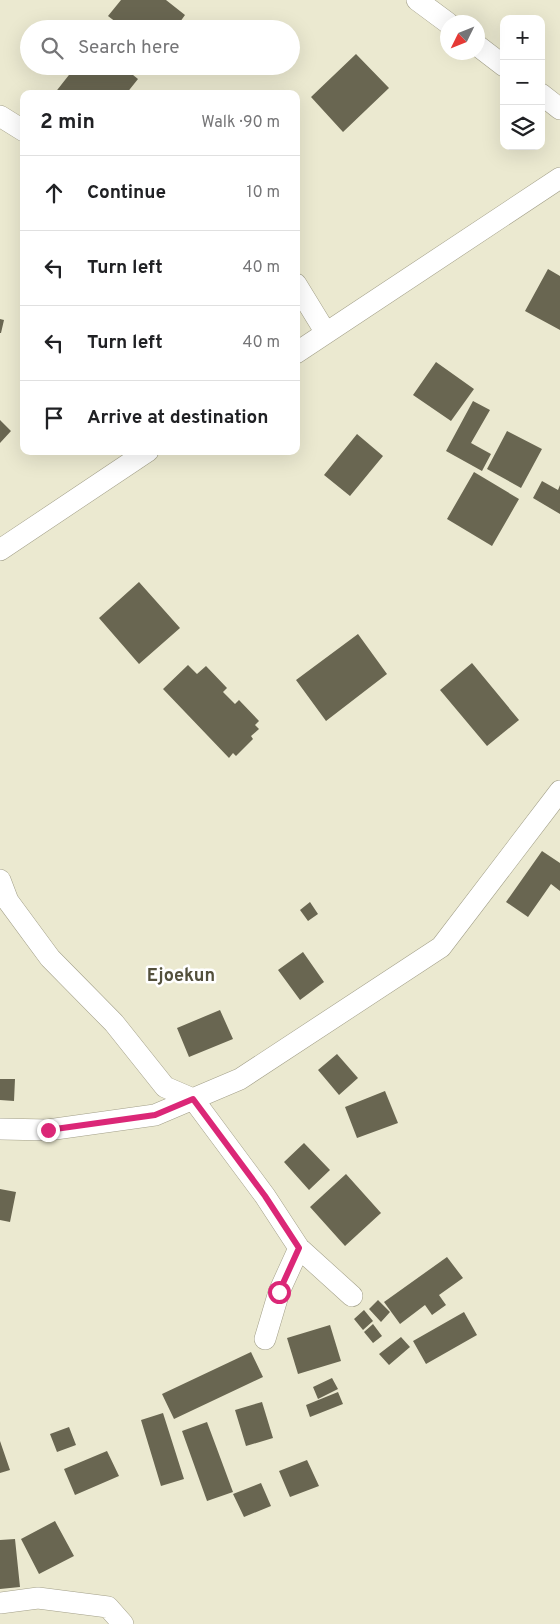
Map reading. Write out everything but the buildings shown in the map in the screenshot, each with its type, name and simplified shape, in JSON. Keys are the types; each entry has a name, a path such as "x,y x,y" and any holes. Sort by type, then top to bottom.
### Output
{"street":[{"path":"417,0 440,17"},
{"path":"485,51 500,63"},
{"path":"545,97 560,109"},
{"path":"0,116 20,128"},
{"path":"300,350 560,178"},
{"path":"300,291 326,334"},
{"path":"0,550 142,455"},
{"path":"0,1129 48,1130 155,1115 240,1079 441,947 560,792"},
{"path":"0,880 8,901 50,958 114,1023 165,1087 193,1099 265,1196 299,1248 352,1296"},
{"path":"264,1339 279,1292 299,1248"},
{"path":"0,1603 38,1598 108,1607 123,1624"}],"district":[{"name":"Ejoekun","path":"181,975"}],"route":[{"path":"48,1130 155,1115 193,1099 265,1196 299,1248 279,1292"}]}
